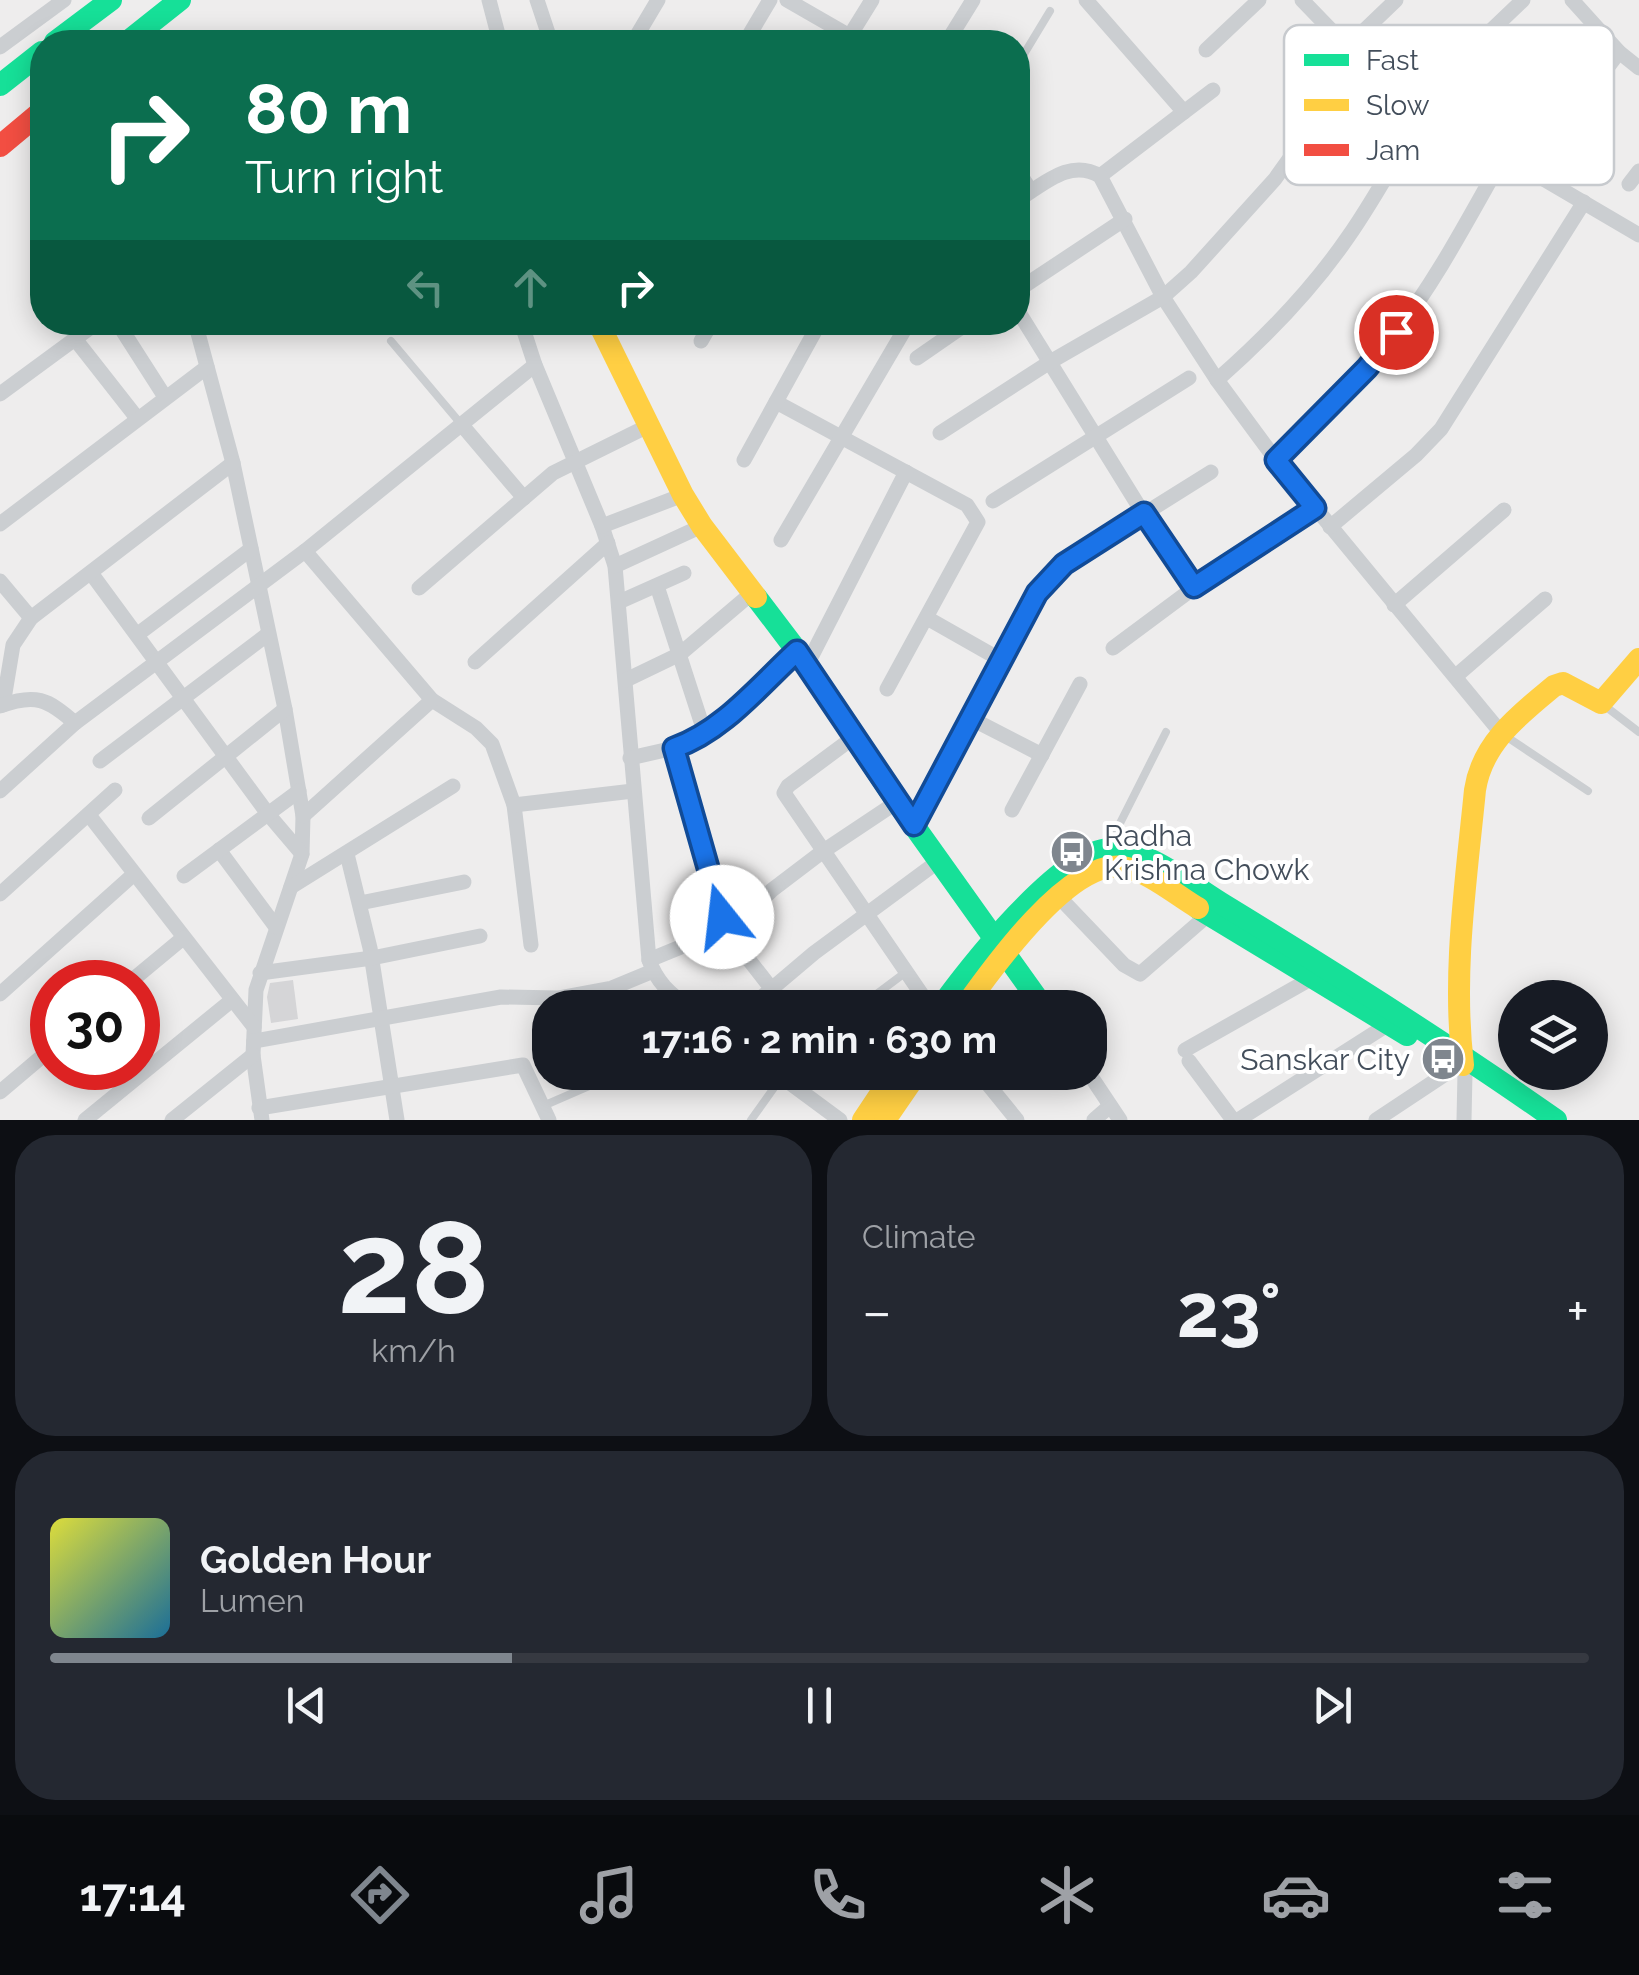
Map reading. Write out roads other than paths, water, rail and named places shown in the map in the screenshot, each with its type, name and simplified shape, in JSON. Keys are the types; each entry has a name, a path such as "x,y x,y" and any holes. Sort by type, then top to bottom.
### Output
{"main road":[{"path":"71,30 110,0"},
{"path":"142,30 180,0"},
{"path":"0,85 30,61"},
{"path":"0,146 30,121"},
{"path":"604,335 702,526 802,658 897,802 1032,990"},
{"path":"1461,1065 1461,958 1476,785 1482,765 1502,734 1524,711 1562,683 1601,703 1639,659"},
{"path":"957,990 1064,873 1107,849 1120,848 1181,879 1396,1019 1536,1120"},
{"path":"974,990 1000,943 1088,874 1106,866 1120,866 1132,869 1314,977 1396,1019"},
{"path":"1461,1065 1556,1120"},
{"path":"863,1120 884,1090"},
{"path":"885,1120 906,1090"}],"street":[{"path":"489,0 497,30"},
{"path":"538,0 547,30"},
{"path":"639,30 658,0"},
{"path":"752,30 770,0"},
{"path":"787,0 835,30"},
{"path":"857,30 872,0"},
{"path":"954,30 973,0"},
{"path":"1086,0 1184,112"},
{"path":"1206,50 1258,0"},
{"path":"1302,0 1326,25"},
{"path":"1370,25 1396,0"},
{"path":"1500,25 1524,0"},
{"path":"1572,0 1594,25"},
{"path":"0,47 54,3 60,30"},
{"path":"1614,47 1639,68"},
{"path":"1614,57 1618,52"},
{"path":"1100,176 1212,90"},
{"path":"940,432 1163,297 1191,272 1284,166"},
{"path":"1030,193 1075,168 1088,169 1100,176 1163,297 1217,380 1276,460 1502,734"},
{"path":"1217,380 1256,346 1323,271 1349,236 1377,185"},
{"path":"1276,460 1367,368 1396,332 1421,298 1487,185"},
{"path":"1554,185 1639,235"},
{"path":"1330,527 1416,455 1442,428 1584,202"},
{"path":"1030,282 1125,220"},
{"path":"1030,331 1194,587"},
{"path":"0,394 80,335"},
{"path":"125,335 165,397"},
{"path":"199,335 233,463 286,710 304,816 302,854 260,974 254,1041 260,1114 523,1065 546,1113"},
{"path":"525,335 615,566 651,965 666,990"},
{"path":"701,341 704,335"},
{"path":"744,460 813,335"},
{"path":"781,540 901,335"},
{"path":"917,358 950,335"},
{"path":"76,338 137,418"},
{"path":"0,791 75,723 305,550 534,364"},
{"path":"0,524 208,367"},
{"path":"993,500 1189,378"},
{"path":"776,402 967,505 978,522 887,689"},
{"path":"461,424 524,498"},
{"path":"419,588 553,473 648,426"},
{"path":"75,723 57,707 41,700 25,698 2,706 12,645 31,618 233,463"},
{"path":"630,758 674,748 704,734 802,658 906,472"},
{"path":"914,825 1037,593 1051,575 1212,472"},
{"path":"602,526 683,495"},
{"path":"1113,648 1194,587 1315,508"},
{"path":"1394,605 1504,510"},
{"path":"615,566 702,526"},
{"path":"475,662 608,543"},
{"path":"138,634 251,548"},
{"path":"305,550 432,700 476,728 492,744 514,805 532,945"},
{"path":"91,573 268,814 302,854"},
{"path":"619,602 684,573"},
{"path":"0,581 31,618"},
{"path":"658,586 704,734"},
{"path":"626,680 680,654 752,593"},
{"path":"1456,676 1545,599"},
{"path":"927,618 1002,660"},
{"path":"100,761 268,634"},
{"path":"1012,810 1080,684"},
{"path":"304,816 432,700"},
{"path":"148,818 286,710"},
{"path":"970,718 1042,755"},
{"path":"854,738 788,786 784,793 918,990"},
{"path":"674,748 727,928 771,988 940,860"},
{"path":"290,887 454,786"},
{"path":"0,894 115,790"},
{"path":"184,876 299,791"},
{"path":"514,805 633,791"},
{"path":"172,1120 254,1041 501,997 558,998 612,988 752,913 772,890 897,802"},
{"path":"89,815 232,1000 254,1041"},
{"path":"219,850 276,927"},
{"path":"347,854 372,958 397,1120"},
{"path":"0,994 134,874"},
{"path":"360,903 464,882"},
{"path":"1060,898 1124,965 1140,974 1209,914"},
{"path":"260,974 372,958 480,936"},
{"path":"156,960 183,938"},
{"path":"1314,977 1187,1056 1235,1120 1396,1019"},
{"path":"86,1120 232,1000"},
{"path":"1382,1118 1461,1065"},
{"path":"1461,1065 1464,1120"},
{"path":"0,1092 30,1067"},
{"path":"799,1090 840,1120"},
{"path":"993,1090 1017,1120"},
{"path":"1094,1120 1115,1113 1100,1090"}],"lane":[{"path":"1030,44 1050,12"},
{"path":"391,341 461,424"},
{"path":"1601,703 1639,732"},
{"path":"1107,849 1166,732"},
{"path":"1502,734 1588,791"},
{"path":"882,990 906,972"},
{"path":"546,1113 587,1090"},
{"path":"751,1120 769,1090"}],"place":[{"name":"Radha Krishna Chowk","path":"1072,852"},
{"name":"Sanskar City","path":"1443,1059"}]}
